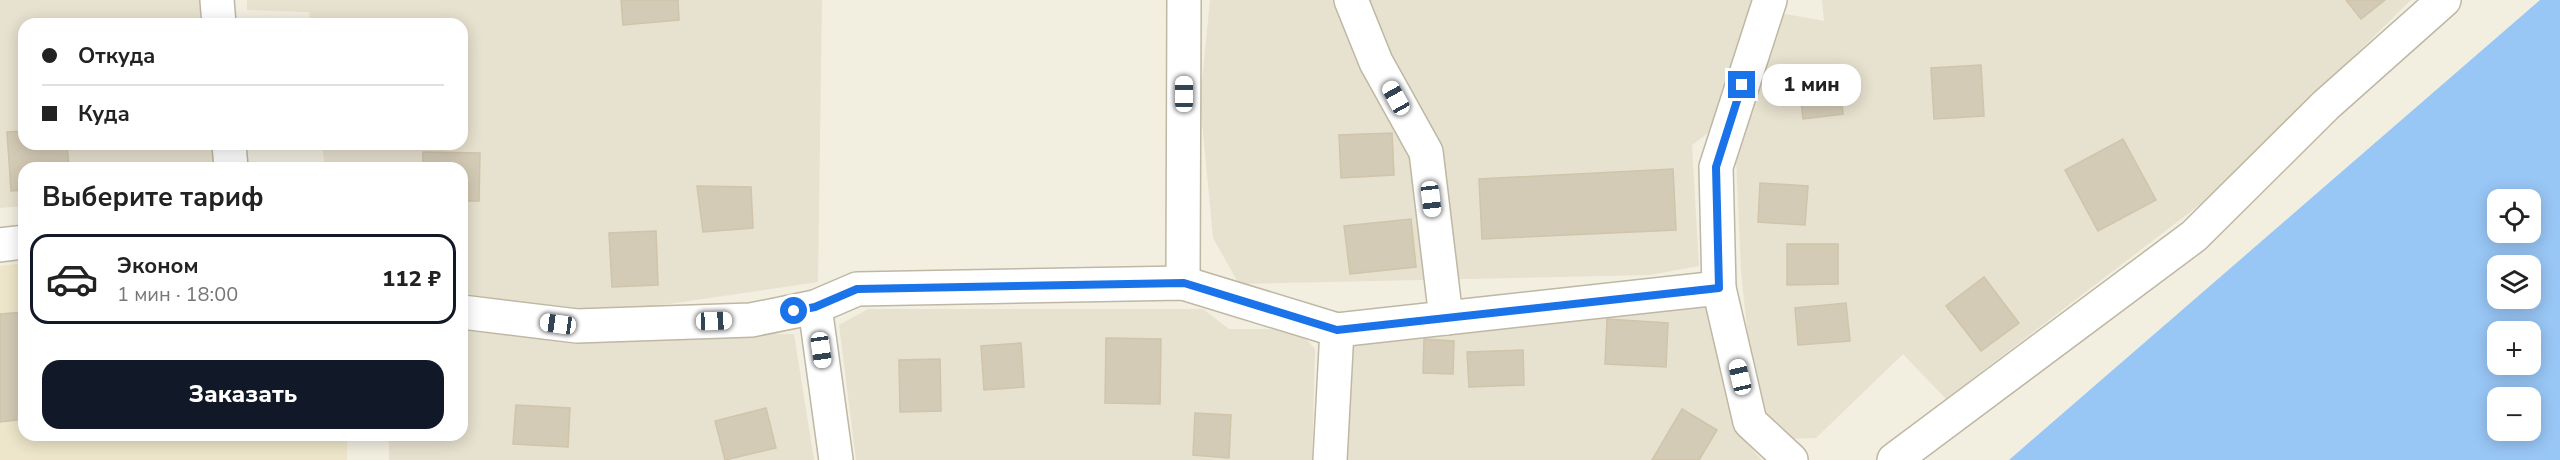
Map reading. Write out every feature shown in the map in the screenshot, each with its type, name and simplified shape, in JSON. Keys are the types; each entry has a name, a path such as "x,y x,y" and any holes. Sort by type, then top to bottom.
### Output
{"street":[{"path":"217,0 218,18"},
{"path":"1184,0 1184,283"},
{"path":"1351,0 1376,62 1426,152 1446,318"},
{"path":"1770,0 1716,167 1719,288 1750,422 1791,460"},
{"path":"1894,460 2194,236 2326,105 2444,0"},
{"path":"0,245 18,243"},
{"path":"468,313 577,326 751,320 815,307 857,289 1184,283 1337,330 1719,288"},
{"path":"815,307 836,460"},
{"path":"1330,460 1337,330"}],"shaded area":[{"path":"0,0 200,0 202,18 18,18 18,150 221,150 222,162 18,162 18,206 0,208"},
{"path":"247,0 822,0 818,282 574,318 468,294 468,162 324,162 323,150 468,150 468,18 310,18 309,12 247,10"},
{"path":"1210,0 1758,0 1720,124 1692,145 1699,266 1650,275 1239,284 1213,238 1200,101"},
{"path":"1822,0 2411,0 2211,196 1946,399 1903,354 1816,438 1786,439 1754,396 1741,271 1736,158 1780,13 1824,21"},
{"path":"18,264 18,441 347,441 347,460 0,460 0,266"},
{"path":"1707,301 1737,433 1762,460 1344,460 1351,338"},
{"path":"868,309 1203,309 1229,329 1297,329 1315,349 1312,460 856,460 839,325"},
{"path":"468,329 794,334 814,460 389,460 389,441 468,441"}],"water":[{"path":"2540,0 2560,0 2560,460 2009,460"}],"building":[{"path":"621,0 678,0 679,20 623,25"},
{"path":"2346,0 2385,0 2361,19"},
{"path":"1981,65 1984,116 1934,119 1931,68"},
{"path":"1839,71 1843,114 1803,119 1798,75"},
{"path":"18,131 18,150 68,150 68,162 18,162 18,190 11,191 7,132"},
{"path":"1392,133 1394,175 1341,178 1339,135"},
{"path":"2123,139 2156,200 2098,231 2065,170"},
{"path":"423,152 480,153 479,201 468,201 468,162 423,162"},
{"path":"1673,169 1676,230 1482,239 1479,179"},
{"path":"1760,183 1808,186 1805,225 1758,222"},
{"path":"697,186 751,187 753,228 703,232"},
{"path":"1411,219 1416,267 1350,274 1344,226"},
{"path":"656,231 658,285 612,287 609,233"},
{"path":"1787,244 1838,244 1838,284 1787,285"},
{"path":"1984,277 2019,323 1981,351 1946,306"},
{"path":"1846,303 1850,341 1798,345 1795,308"},
{"path":"18,312 18,420 0,422 0,314"},
{"path":"1607,319 1668,323 1666,367 1605,364"},
{"path":"1106,338 1161,339 1160,404 1105,403"},
{"path":"1424,339 1454,341 1453,374 1423,373"},
{"path":"1021,343 1024,387 984,390 981,346"},
{"path":"1523,350 1524,385 1469,387 1467,352"},
{"path":"940,359 941,411 900,412 899,360"},
{"path":"516,405 570,408 568,447 513,444"},
{"path":"766,408 776,448 725,460 715,421"},
{"path":"1682,409 1717,430 1699,460 1652,460"},
{"path":"1195,413 1231,415 1229,458 1193,455"}],"route":[{"path":"794,311 815,307 857,289 1184,283 1337,330 1719,288 1716,167 1742,85"}]}
